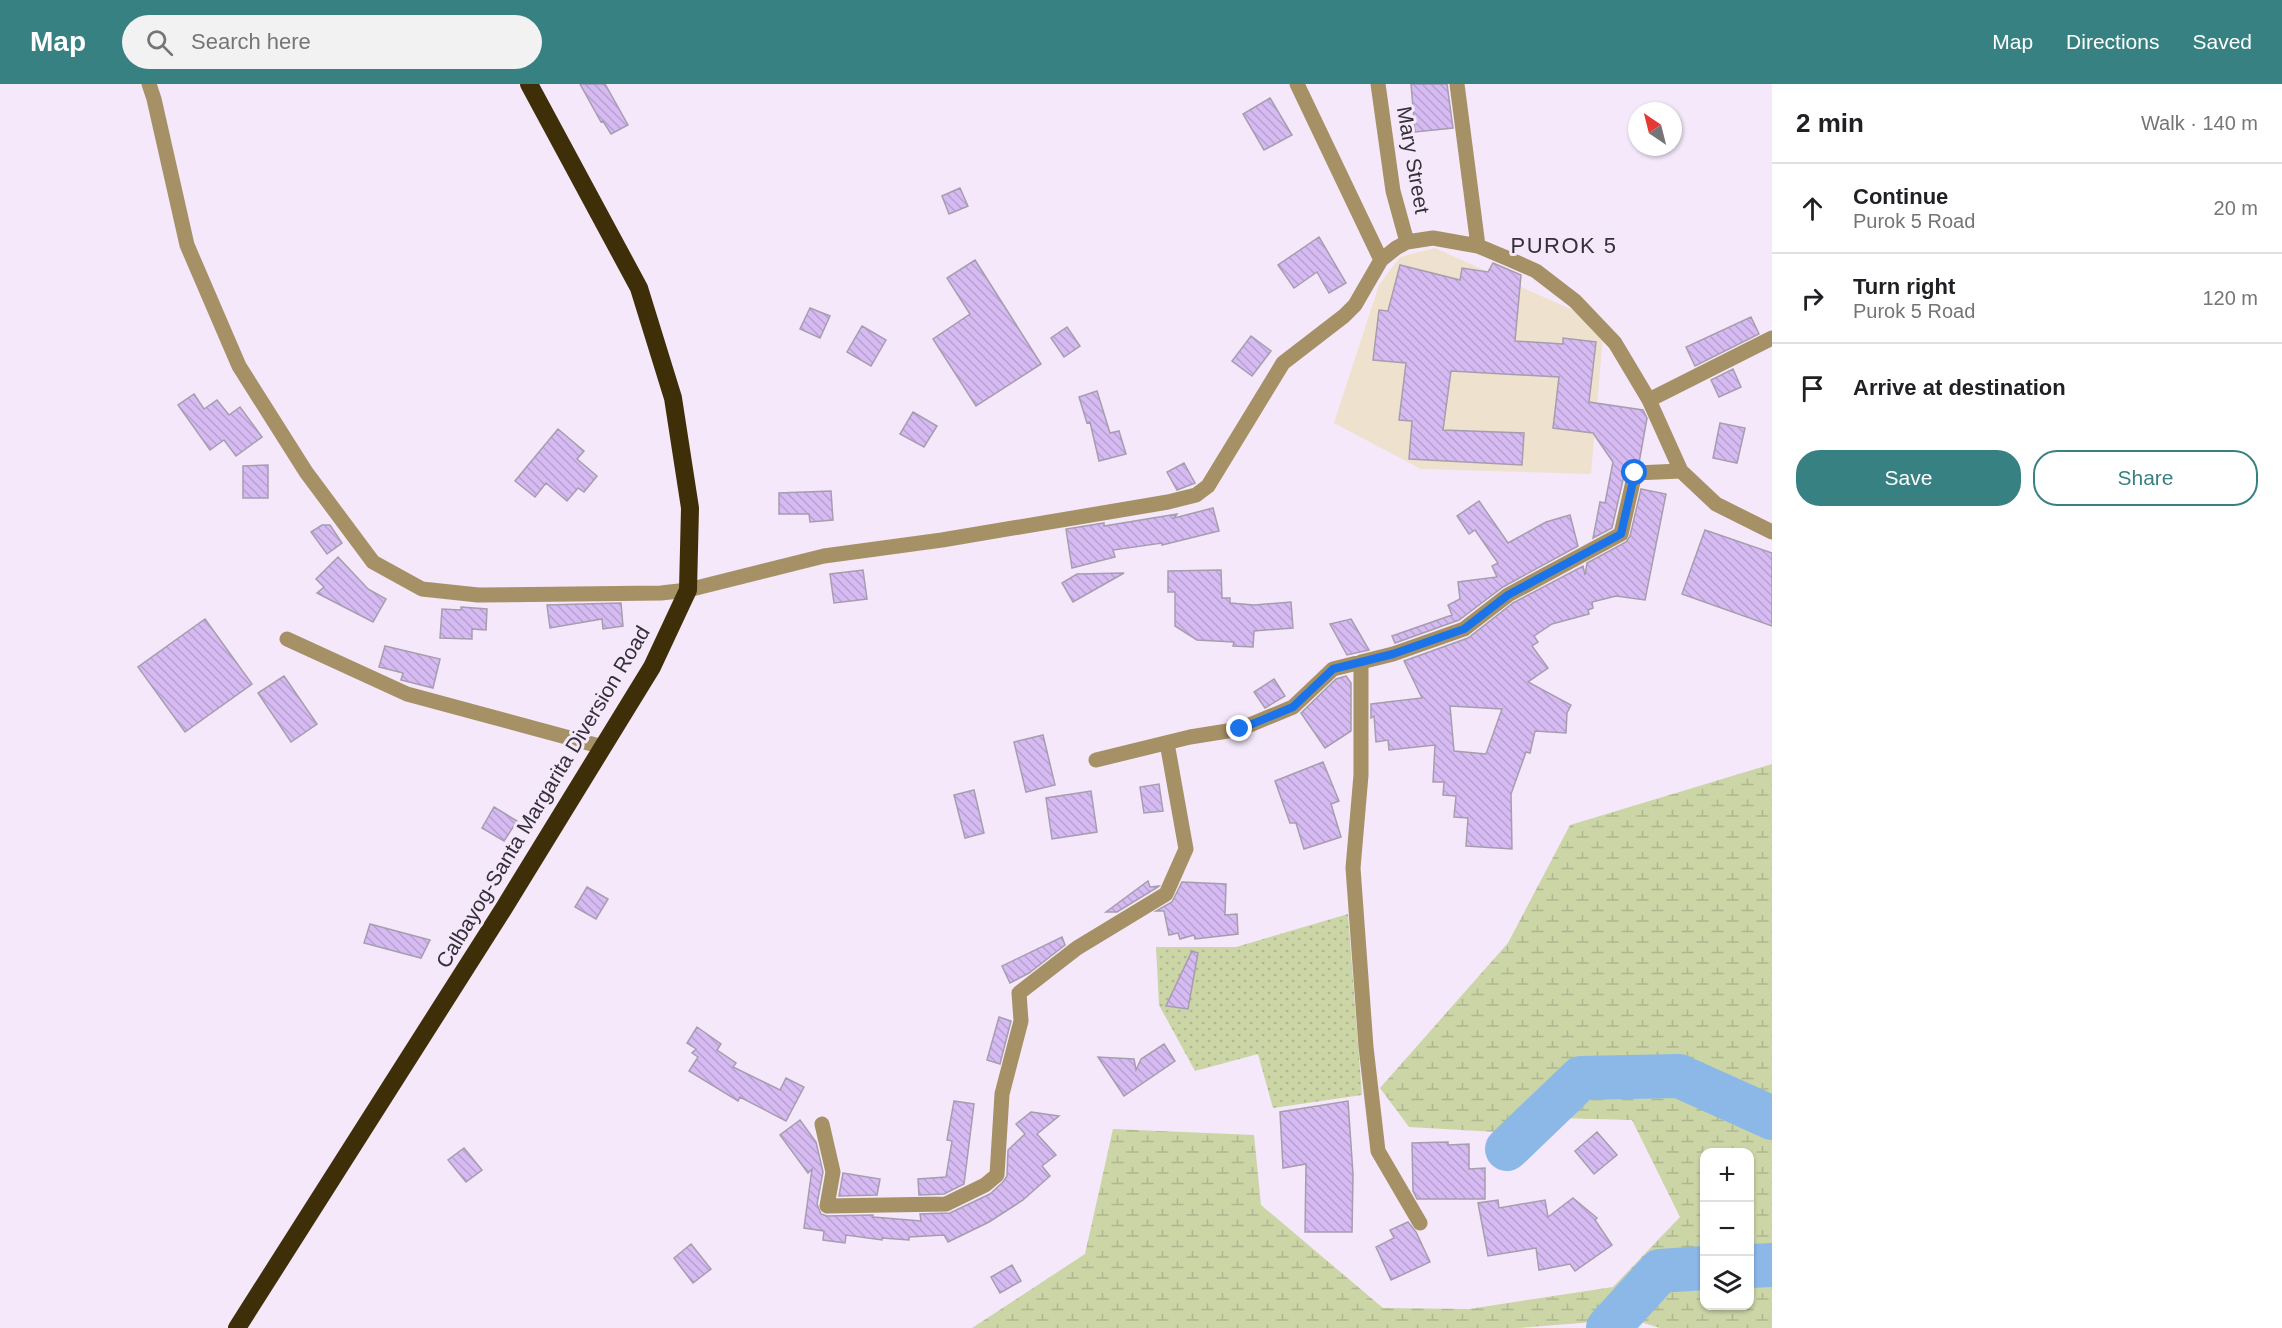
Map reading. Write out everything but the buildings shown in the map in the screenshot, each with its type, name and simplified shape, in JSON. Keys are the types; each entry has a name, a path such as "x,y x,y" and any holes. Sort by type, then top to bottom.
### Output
{"highway":[{"name":"Calbayog-Santa Margarita Diversion Road","path":"237,1328 504,908 652,667 688,590 690,508 673,398 639,288 529,84"}],"street":[{"path":"148,84 154,99 187,245 240,366 306,472 374,562 422,589 478,596 661,593 688,590 824,556 942,540 1134,508 1196,495 1208,486 1283,363 1344,316 1354,305 1382,260 1396,248 1407,242 1433,238 1478,246 1536,271 1575,301 1615,343 1649,400 1681,471 1716,504 1772,531"},
{"path":"1297,84 1382,260"},
{"name":"Mary Street","path":"1378,84 1393,190 1407,242"},
{"path":"1457,84 1478,246"},
{"path":"1649,400 1772,338"},
{"path":"1096,760 1240,729 1293,707 1333,669 1393,654 1464,629 1508,595 1621,534 1635,473 1681,471"},
{"path":"287,639 406,694 603,747"},
{"path":"1360,662 1361,775 1353,868 1366,1047 1378,1151 1420,1223"},
{"path":"822,1124 833,1172 827,1206 946,1204 985,1185 996,1175 1002,1094 1021,1021 1019,993 1077,948 1166,894 1186,849 1167,743"}],"shaded area":[{"path":"1435,248 1579,313 1603,337 1591,474 1421,469 1334,423 1379,285 1400,257"}],"green space":[{"path":"1772,764 1772,1328 1660,1328 1631,1319 1519,1328 972,1328 1085,1254 1113,1129 1254,1135 1261,1205 1383,1308 1469,1309 1613,1287 1680,1217 1632,1120 1556,1118 1497,1132 1409,1127 1380,1088 1508,943 1570,825"},
{"path":"1348,914 1362,1095 1273,1108 1258,1054 1195,1071 1159,1005 1156,947 1236,947"}],"waterway":[{"path":"1507,1149 1581,1078 1679,1076 1772,1118"},
{"path":"1754,1266 1772,1265"},
{"path":"1608,1328 1660,1271 1700,1268"}],"district":[{"name":"PUROK 5","path":"1564,245"}],"route":[{"path":"1240,729 1293,707 1333,669 1393,654 1464,629 1508,595 1621,534 1635,473"}]}
